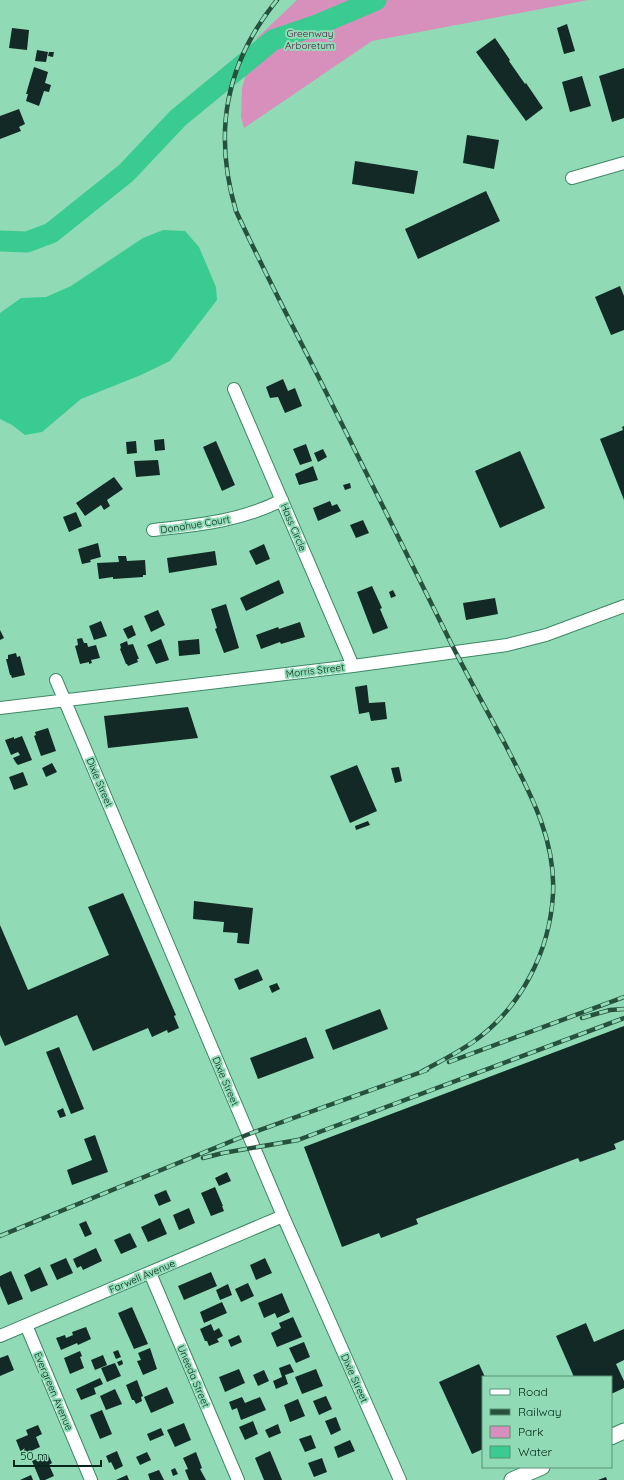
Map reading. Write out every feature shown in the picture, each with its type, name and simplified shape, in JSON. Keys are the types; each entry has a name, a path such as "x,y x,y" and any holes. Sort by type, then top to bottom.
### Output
{"street":[{"path":"572,178 624,164"},
{"name":"Hass Circle","path":"234,389 353,666"},
{"name":"Donahue Court","path":"153,530 201,525 230,519 259,510 282,500"},
{"name":"Morris Street","path":"0,708 353,666 507,645 546,635 624,606"},
{"name":"Dixie Street","path":"56,680 66,700 283,1216 400,1480"},
{"name":"Farwell Avenue","path":"0,1336 283,1216"},
{"name":"Uneeda Street","path":"150,1273 238,1480"},
{"name":"Evergreen Avenue","path":"26,1325 91,1480"},
{"path":"612,1437 624,1431"},
{"path":"512,1480 540,1468"}],"green space":[{"name":"Greenway Arboretum","path":"297,0 588,0 372,41 244,128 241,117 242,88 257,38"}],"water":[{"path":"163,230 185,231 199,247 216,287 217,300 170,361 141,375 81,399 42,432 25,435 12,425 0,419 0,313 21,298 46,297 71,286 143,238"}],"building":[{"path":"567,24 575,51 564,54 557,28"},
{"path":"12,28 29,30 27,50 9,48"},
{"path":"495,38 510,60 509,61 543,108 526,121 476,52"},
{"path":"37,50 48,52 46,62 35,61"},
{"path":"49,52 54,52 53,57 48,56"},
{"path":"34,67 48,72 45,83 51,85 49,92 44,91 39,106 26,101 28,94 26,94"},
{"path":"624,68 624,118 612,122 599,76"},
{"path":"582,76 591,106 570,112 562,82"},
{"path":"19,109 25,124 19,127 21,131 0,139 0,116"},
{"path":"467,135 499,140 494,169 463,163"},
{"path":"355,161 418,171 414,194 352,184"},
{"path":"486,191 500,221 418,259 405,229"},
{"path":"620,286 624,296 624,330 611,335 595,297"},
{"path":"283,379 288,391 295,388 302,406 285,413 278,397 270,398 266,387"},
{"path":"624,426 624,500 600,439 623,430 622,427"},
{"path":"164,439 165,450 155,451 154,440"},
{"path":"136,441 137,453 127,454 126,442"},
{"path":"216,441 235,485 222,491 203,447"},
{"path":"306,444 312,461 300,465 293,449"},
{"path":"323,449 327,457 318,462 314,453"},
{"path":"520,451 545,508 500,528 475,471"},
{"path":"158,460 160,475 136,477 134,461"},
{"path":"313,466 318,480 299,485 295,474"},
{"path":"114,477 123,489 107,500 110,506 104,510 101,505 85,516 76,503"},
{"path":"350,483 351,488 345,490 343,485"},
{"path":"330,501 332,506 337,504 341,511 318,521 313,508"},
{"path":"76,512 82,526 69,532 63,517"},
{"path":"363,520 369,533 356,538 350,525"},
{"path":"98,543 101,557 90,560 91,562 82,564 78,549"},
{"path":"264,544 270,559 256,565 249,551"},
{"path":"215,551 217,565 169,573 167,558"},
{"path":"118,556 126,556 127,561 145,560 146,575 143,575 143,577 113,579 113,577 99,579 97,563 119,562"},
{"path":"279,580 284,593 246,611 240,598"},
{"path":"372,586 382,608 380,609 388,628 373,634 357,592"},
{"path":"393,590 396,596 391,598 389,592"},
{"path":"495,598 498,614 466,620 463,603"},
{"path":"226,604 239,648 224,653 215,629 217,628 211,609"},
{"path":"158,610 165,625 151,632 144,616"},
{"path":"101,621 107,636 94,640 89,626"},
{"path":"300,622 305,637 281,644 280,642 261,649 256,635 278,627 279,629"},
{"path":"132,625 136,635 128,639 123,629"},
{"path":"0,630 4,638 0,640"},
{"path":"82,638 84,643 87,643 88,647 96,645 100,658 91,660 92,663 89,664 89,662 80,664 75,646 78,645 77,639"},
{"path":"161,639 169,660 156,664 147,645"},
{"path":"199,639 200,654 179,656 178,641"},
{"path":"127,641 128,645 133,644 139,659 137,659 138,662 128,666 120,649 120,644"},
{"path":"16,653 17,657 20,656 25,675 12,678 6,659 8,659 8,655"},
{"path":"367,685 369,703 385,702 387,719 371,721 369,712 359,714 355,687"},
{"path":"188,707 198,738 108,748 104,716"},
{"path":"48,728 56,751 41,756 34,736 36,735 35,732"},
{"path":"22,736 32,760 18,765 13,758 20,755 18,752 11,755 5,740"},
{"path":"52,763 57,772 46,777 42,768"},
{"path":"357,765 377,811 350,823 330,776"},
{"path":"399,767 402,781 395,783 391,768"},
{"path":"23,772 28,785 14,790 9,777"},
{"path":"368,821 370,825 356,830 355,826"},
{"path":"123,893 176,1015 174,1016 179,1028 168,1033 167,1030 152,1037 148,1028 93,1051 77,1015 5,1046 0,1035 0,925 28,990 109,955 88,907"},
{"path":"194,901 253,908 249,944 237,943 238,933 223,932 224,922 193,919"},
{"path":"258,969 263,980 239,990 234,979"},
{"path":"277,983 280,989 272,993 269,986"},
{"path":"380,1009 388,1029 333,1050 325,1030"},
{"path":"624,1026 624,1140 614,1144 616,1149 580,1162 578,1158 416,1219 418,1224 381,1238 379,1233 342,1247 304,1147"},
{"path":"306,1037 314,1058 258,1079 250,1058"},
{"path":"59,1047 84,1109 71,1114 46,1052"},
{"path":"63,1108 66,1116 60,1118 57,1111"},
{"path":"95,1135 108,1172 72,1185 67,1170 92,1160 84,1139"},
{"path":"227,1172 231,1181 219,1186 215,1178"},
{"path":"215,1187 224,1211 211,1216 201,1193"},
{"path":"166,1190 171,1201 159,1206 154,1195"},
{"path":"189,1208 195,1223 179,1230 173,1215"},
{"path":"160,1218 167,1234 148,1242 141,1227"},
{"path":"86,1221 92,1234 85,1237 79,1224"},
{"path":"130,1233 137,1247 121,1254 114,1240"},
{"path":"96,1248 102,1261 83,1270 81,1266 77,1268 73,1259"},
{"path":"66,1258 73,1273 57,1280 50,1265"},
{"path":"265,1258 272,1273 256,1280 250,1265"},
{"path":"40,1267 48,1285 31,1292 24,1275"},
{"path":"11,1271 23,1299 8,1305 0,1286 0,1276"},
{"path":"211,1272 217,1286 184,1300 178,1286"},
{"path":"248,1283 254,1296 241,1302 235,1289"},
{"path":"228,1284 232,1295 220,1300 216,1290"},
{"path":"282,1293 290,1312 277,1318 275,1313 264,1318 258,1303"},
{"path":"222,1302 227,1313 204,1323 200,1312"},
{"path":"132,1307 148,1344 134,1349 118,1313"},
{"path":"293,1317 302,1337 277,1347 271,1333 281,1328 279,1323"},
{"path":"586,1323 594,1342 624,1329 624,1360 616,1364 624,1381 624,1388 612,1394 612,1376 574,1376 556,1336"},
{"path":"211,1324 214,1331 219,1328 223,1336 217,1339 219,1342 209,1346 200,1329"},
{"path":"86,1327 91,1339 61,1350 56,1338 65,1335 66,1338 73,1335 72,1332"},
{"path":"239,1335 242,1342 231,1347 228,1340"},
{"path":"304,1342 310,1357 296,1363 289,1348"},
{"path":"150,1348 157,1369 143,1375 137,1361 141,1360 138,1353"},
{"path":"118,1350 121,1357 116,1359 113,1352"},
{"path":"80,1351 82,1356 80,1357 84,1368 70,1374 64,1358"},
{"path":"8,1355 14,1370 0,1376 0,1358"},
{"path":"103,1355 107,1365 95,1370 91,1360"},
{"path":"122,1360 123,1364 119,1366 117,1362"},
{"path":"115,1363 121,1376 107,1382 101,1368"},
{"path":"290,1364 294,1372 285,1375 288,1384 276,1389 273,1381 282,1377 279,1368"},
{"path":"479,1364 485,1376 482,1376 482,1449 472,1454 439,1382"},
{"path":"239,1369 245,1383 225,1392 219,1377"},
{"path":"316,1369 323,1386 302,1394 295,1377"},
{"path":"264,1370 269,1381 258,1386 253,1375"},
{"path":"100,1378 103,1384 94,1388 96,1394 81,1400 76,1389"},
{"path":"137,1380 143,1396 141,1397 142,1401 136,1404 134,1400 132,1400 126,1385"},
{"path":"167,1387 174,1403 151,1413 144,1397"},
{"path":"115,1389 122,1404 106,1410 100,1396"},
{"path":"326,1396 332,1409 319,1415 313,1401"},
{"path":"242,1397 245,1403 260,1397 266,1410 241,1420 237,1408 232,1410 229,1402"},
{"path":"298,1399 305,1416 290,1422 284,1405"},
{"path":"102,1410 112,1434 100,1439 90,1415"},
{"path":"336,1417 341,1430 331,1435 325,1421"},
{"path":"253,1421 258,1434 245,1440 239,1427"},
{"path":"184,1423 191,1440 175,1447 167,1430"},
{"path":"278,1424 281,1433 269,1438 265,1430"},
{"path":"38,1425 42,1434 36,1437 40,1447 22,1455 16,1440 28,1435 26,1430"},
{"path":"161,1428 164,1435 150,1441 147,1434"},
{"path":"311,1435 316,1448 305,1452 299,1439"},
{"path":"350,1440 355,1451 338,1458 334,1447"},
{"path":"117,1451 123,1466 115,1470 111,1462 109,1463 106,1456"},
{"path":"270,1451 282,1480 264,1480 255,1458"},
{"path":"147,1452 151,1460 140,1465 136,1457"},
{"path":"196,1452 202,1468 200,1469 206,1480 189,1480 185,1470 188,1469 183,1458"},
{"path":"48,1454 52,1463 49,1465 54,1476 45,1480 40,1480 32,1461"},
{"path":"322,1458 327,1472 314,1477 308,1463"},
{"path":"175,1468 178,1474 173,1476 171,1470"},
{"path":"159,1470 164,1480 150,1480 148,1474"},
{"path":"31,1475 33,1480 20,1480"},
{"path":"127,1475 129,1480 116,1480"},
{"path":"606,1477 607,1480 598,1480"}],"waterway":[{"path":"0,241 27,242 51,233 126,173 178,118 273,40 317,25 376,0"}],"railway":[{"path":"277,0 259,24 245,49 235,74 228,100 225,127 225,154 229,182 236,211 451,643 532,798 545,835 553,874 551,915 546,936 530,977 519,995 505,1013 473,1042 421,1072"},
{"path":"449,1062 624,997"},
{"path":"582,1018 610,1010 624,1009"},
{"path":"203,1158 298,1140 624,1018"},
{"path":"0,1236 249,1134 427,1070"}]}
